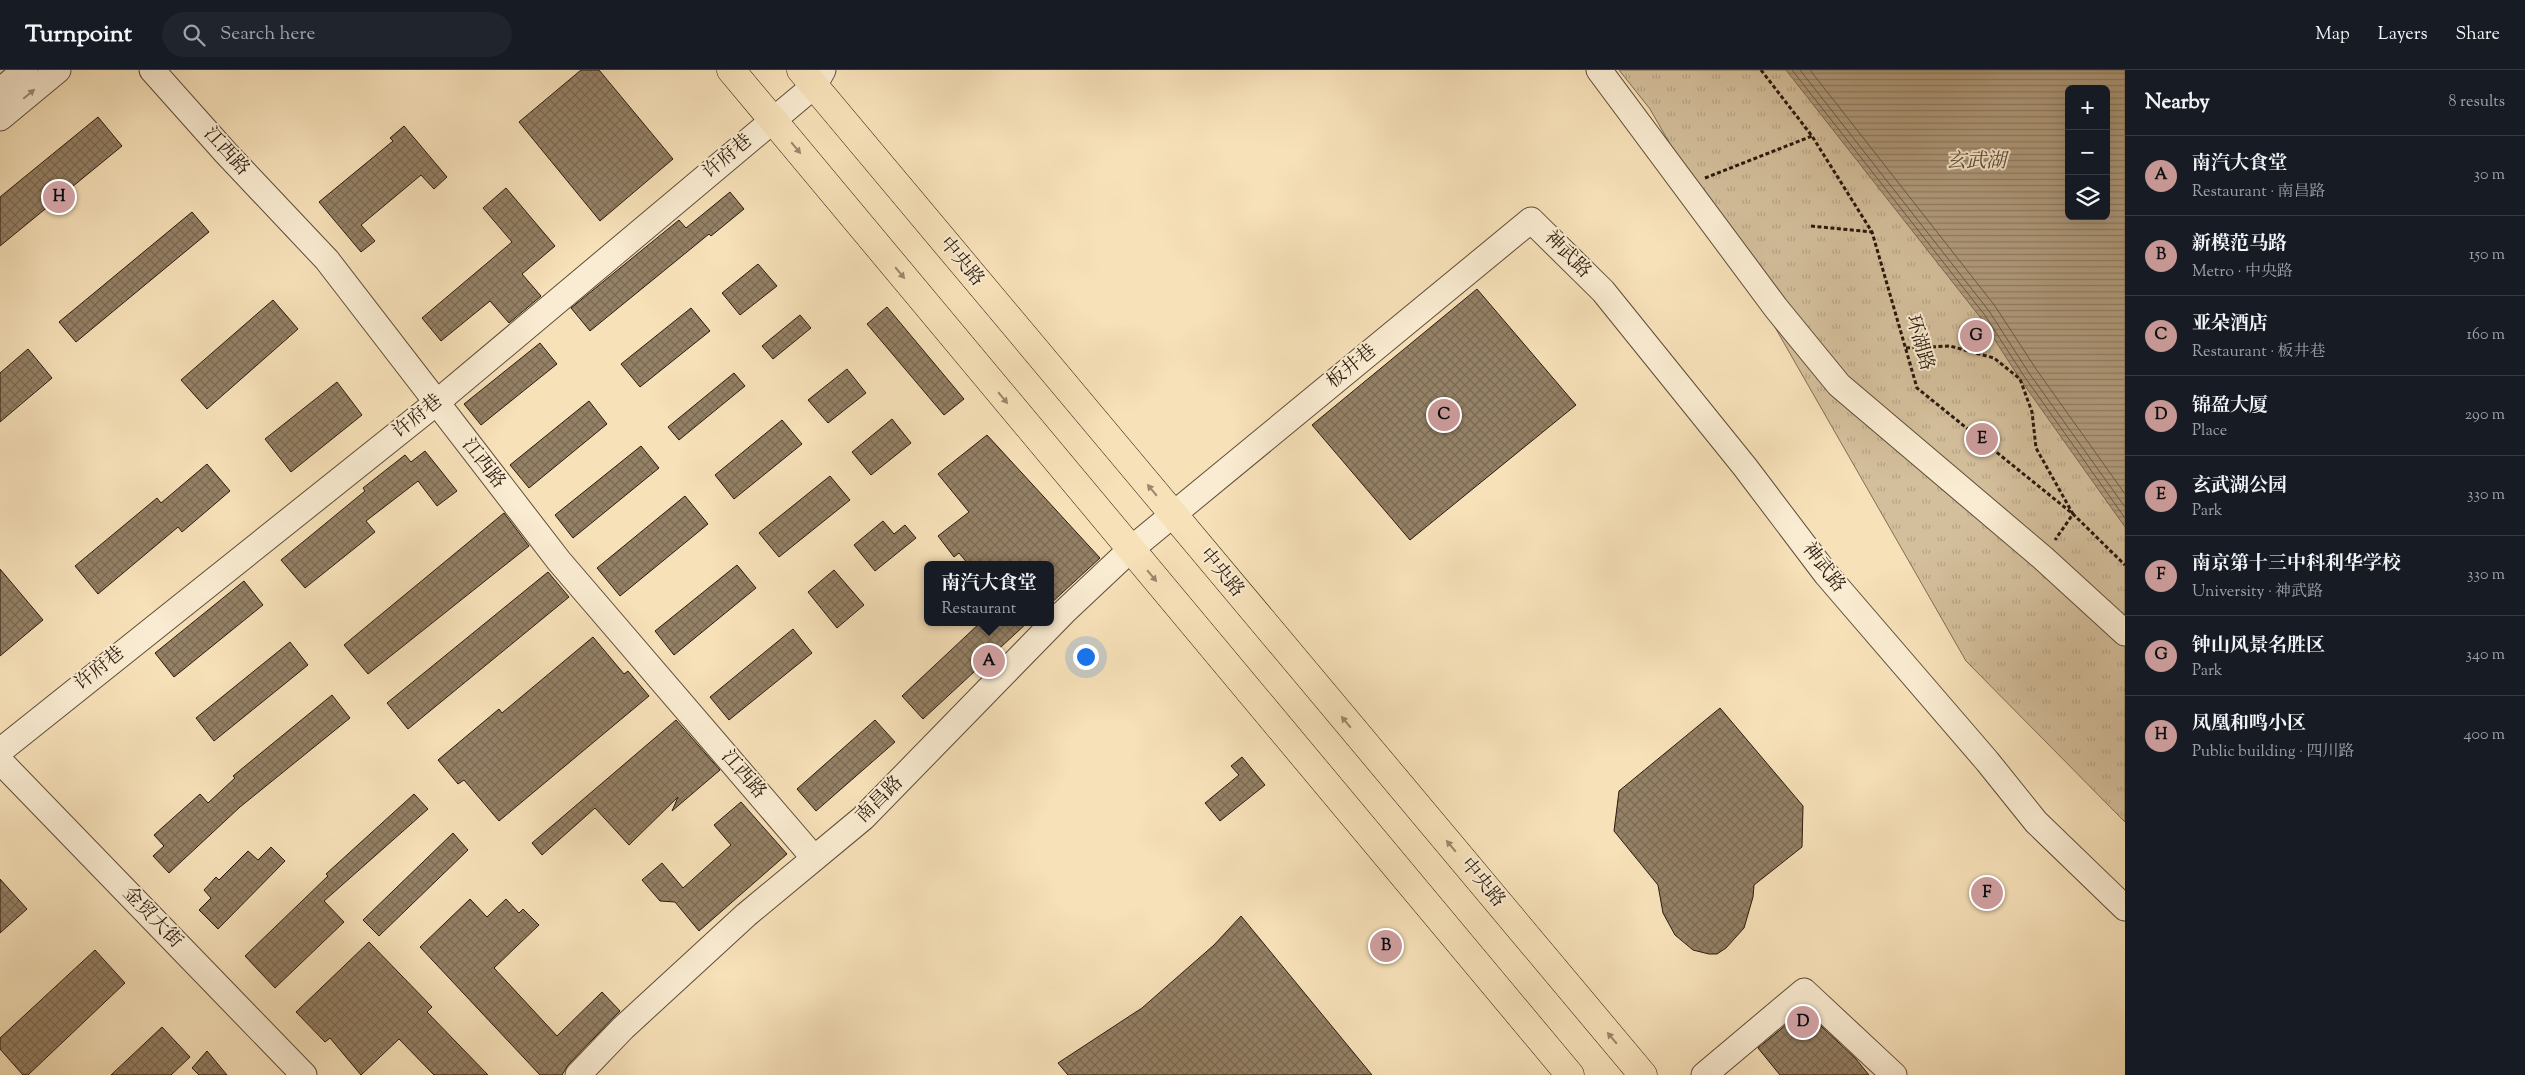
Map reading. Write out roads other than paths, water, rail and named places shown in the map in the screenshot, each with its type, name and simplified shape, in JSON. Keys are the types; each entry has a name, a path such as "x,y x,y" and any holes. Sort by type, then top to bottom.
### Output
{"main road":[{"path":"731,70 1570,1075"},
{"name":"中央路","path":"812,75 1172,514 1643,1075"}],"street":[{"path":"0,91 25,70"},
{"path":"0,118 58,70"},
{"name":"江西路","path":"152,70 327,260 559,561 814,858"},
{"path":"1599,70 1776,308 1839,385 2043,558 2125,633"},
{"name":"许府巷","path":"0,751 436,403 772,120 812,75"},
{"name":"板井巷","path":"1172,514 1531,220"},
{"name":"神武路","path":"1531,220 1603,291 1745,467 1826,574 1987,761 2036,822 2118,901"},
{"name":"南昌路","path":"1054,622 1130,550 1172,514"},
{"name":"南昌路","path":"578,1075 623,1028 746,915 863,818 1050,626"},
{"name":"金贸大街","path":"0,761 304,1075"},
{"path":"1704,1075 1804,991 1894,1075"}],"water":[{"name":"玄武湖","path":"1786,70 2125,70 2125,527 2020,379 1980,317"}],"place":[{"name":"凤凰和鸣小区","path":"59,197"},
{"name":"钟山风景名胜区","path":"1976,336"},
{"name":"亚朵酒店","path":"1444,415"},
{"name":"玄武湖公园","path":"1982,439"},
{"name":"南汽大食堂","path":"989,661"},
{"name":"南京第十三中科利华学校","path":"1987,893"},
{"name":"新模范马路","path":"1386,946"},
{"name":"锦盈大厦","path":"1803,1022"}]}
